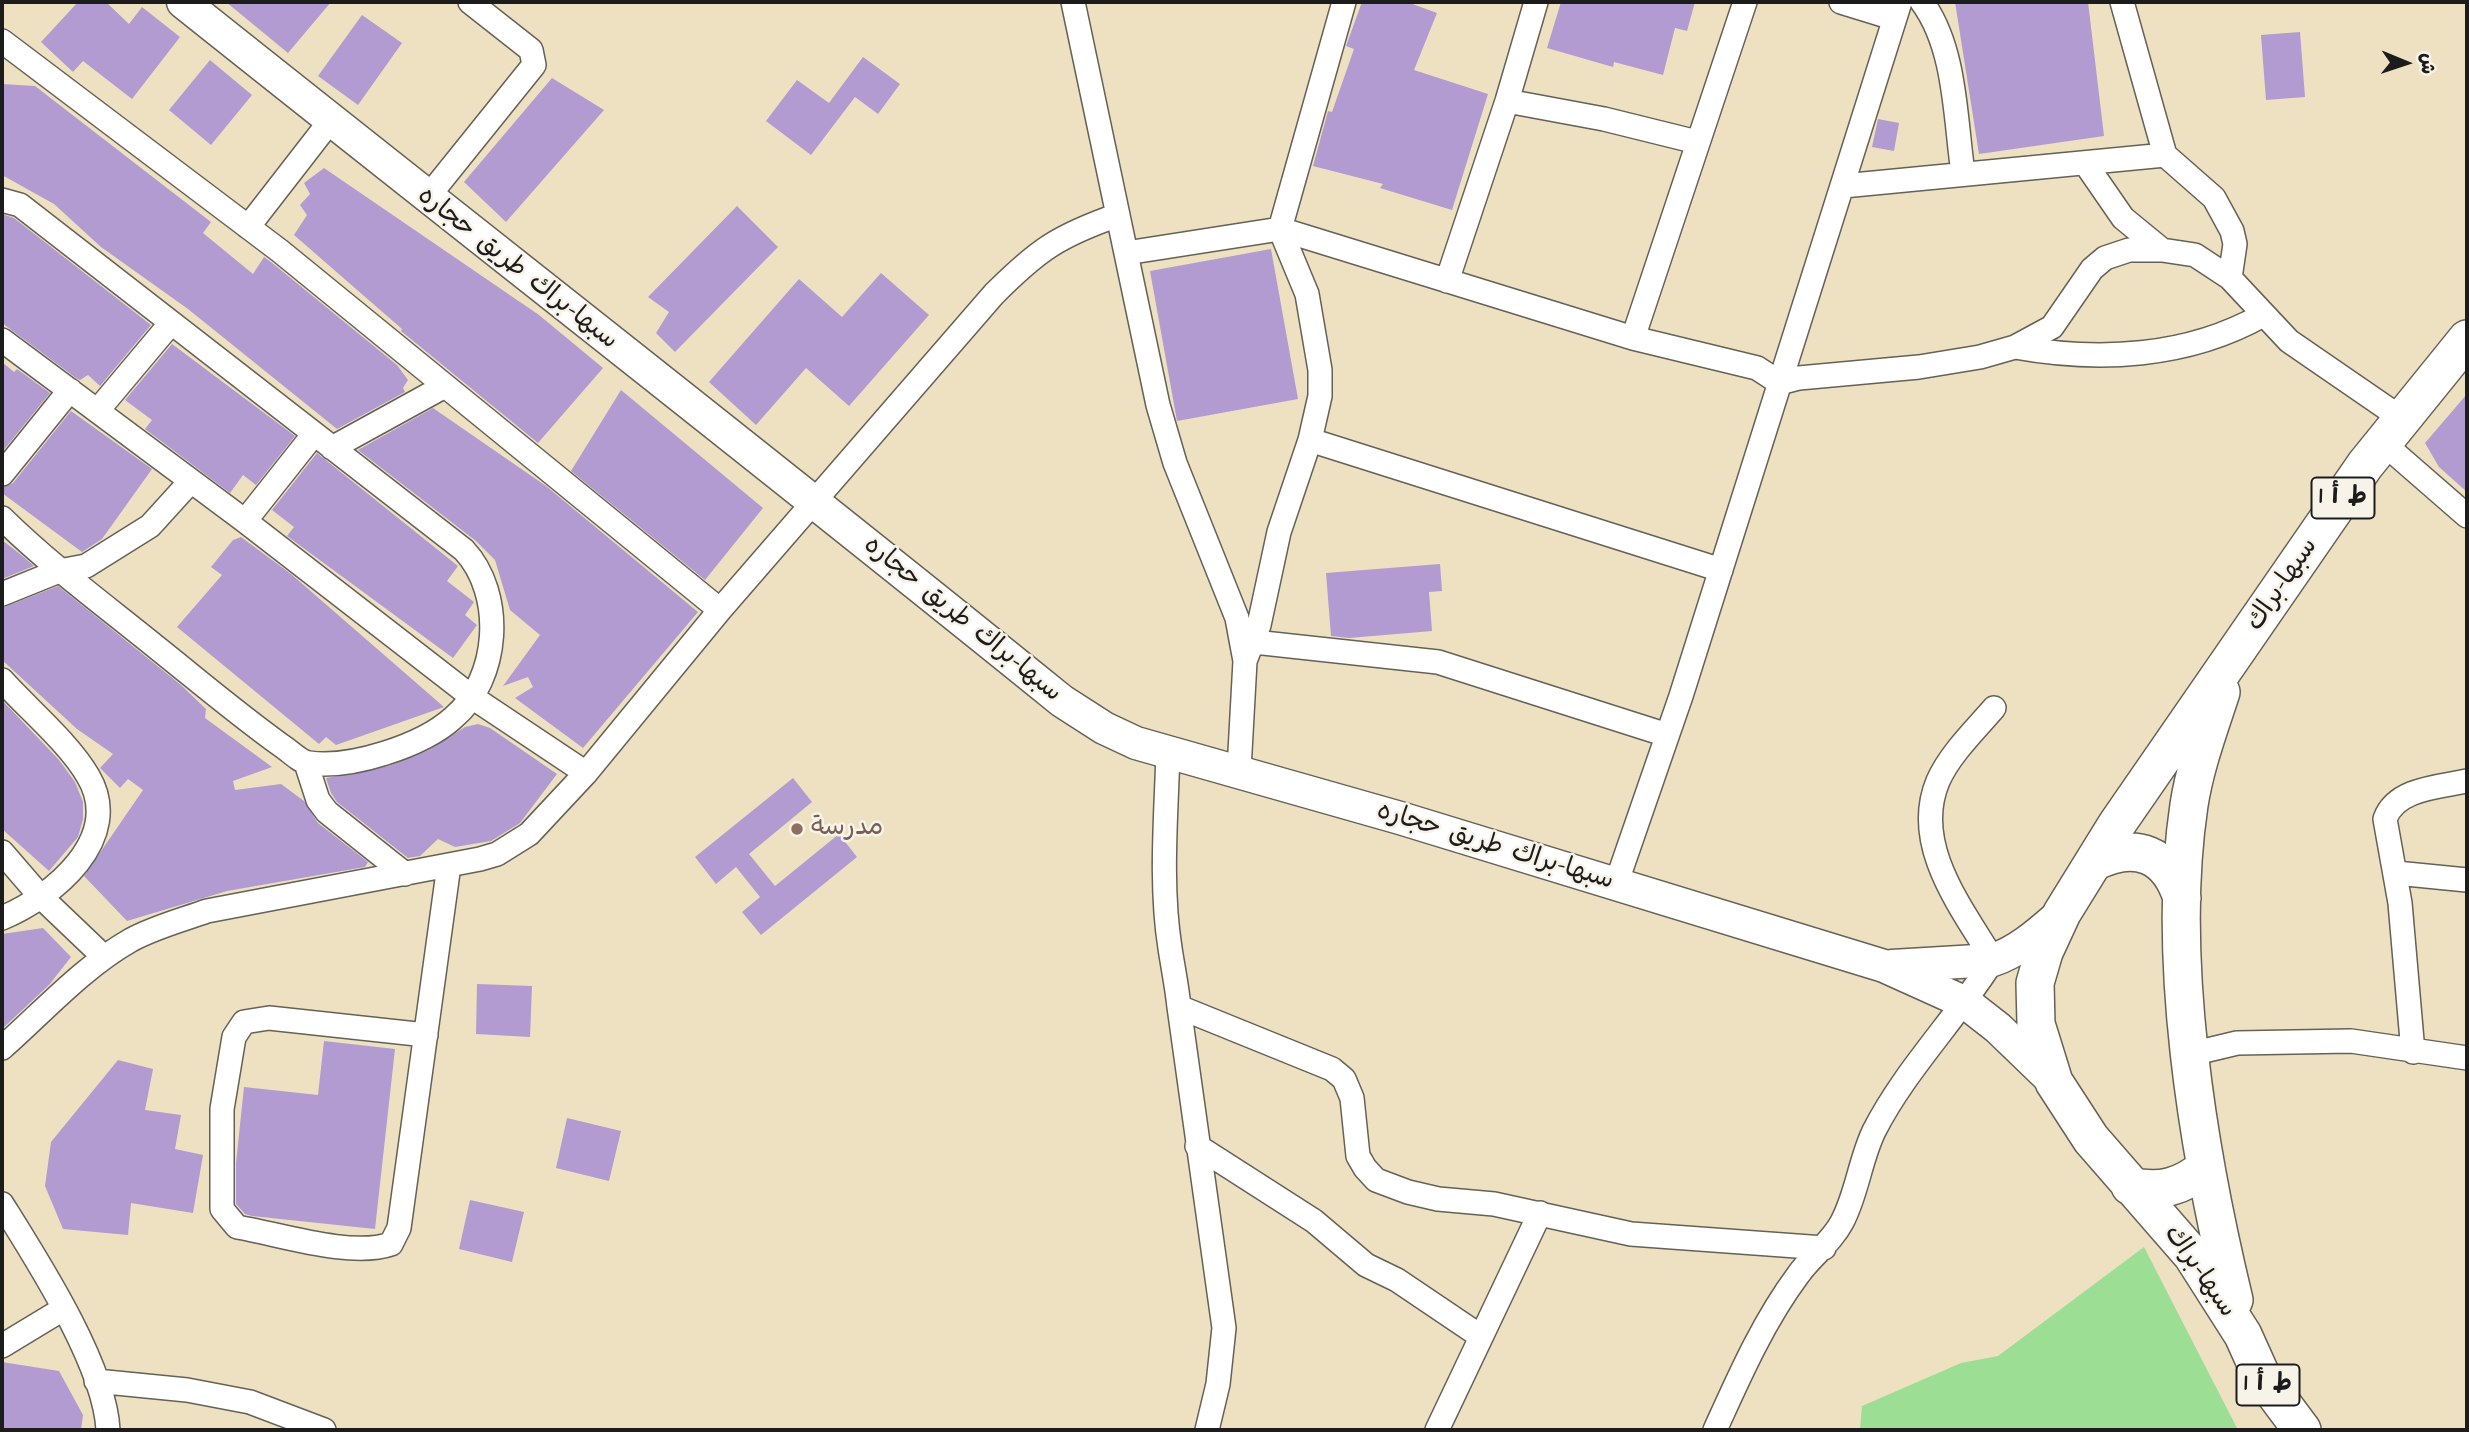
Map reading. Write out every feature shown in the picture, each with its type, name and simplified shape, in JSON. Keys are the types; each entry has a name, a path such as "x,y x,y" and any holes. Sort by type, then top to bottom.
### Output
{"highway":[{"name":"سبها-براك","path":"2243,1335 2192,1255 2091,1139 2054,1082 2040,1044 2034,998 2044,952 2062,913 2163,755 2229,666 2392,430 2467,338"},
{"name":"سبها-براك","path":"2229,666 2189,803 2182,898 2183,971 2206,1167 2220,1245 2243,1335"},
{"path":"2094,862 2120,852 2148,855 2164,865 2176,880 2182,898"},
{"path":"2130,1186 2146,1190 2179,1186 2206,1167"},
{"name":"ط أ 1","path":"2243,1335 2261,1375 2302,1430"}],"main road":[{"name":"سبها-براك طريق حجاره","path":"183,2 427,198 814,500 1062,701 1104,729 1168,753 1240,771 1884,966 1966,1003 1998,1028 2054,1082"},
{"name":"سبها-براك طريق حجاره","path":"1884,966 1993,960 2006,956 2031,939 2062,913"}],"street":[{"path":"427,198 534,65 531,50 470,2"},
{"path":"1073,2 1155,392 1175,463 1231,599 1249,651"},
{"path":"1240,771 1249,651 1279,532 1310,440 1320,396 1316,338 1307,294 1280,229 1344,2"},
{"path":"1447,281 1507,101 1536,2"},
{"path":"1633,338 1745,2"},
{"path":"1616,884 1721,570 1897,10 1841,2"},
{"path":"1922,2 1937,29 1946,56 1963,173"},
{"path":"2122,2 2165,155 2200,183 2225,213 2235,244 2230,278"},
{"path":"2,41 247,227 720,610"},
{"path":"1507,101 1604,119 1697,142"},
{"path":"247,227 331,120"},
{"path":"1843,186 2165,155"},
{"path":"2085,163 2123,218 2162,250"},
{"path":"2,200 20,205 464,550 485,581 493,624 485,666 472,696 454,718 416,741 362,758 306,763"},
{"path":"2,1048 104,957 144,934 207,911 496,854 528,834 586,773 720,610 994,294 1031,257 1071,231 1118,215"},
{"path":"1126,253 1280,229 1633,338 1757,368 1780,383 1799,378 1919,367 1980,357 2015,347 2052,327 2092,269 2105,258 2129,250 2162,250 2195,256 2230,278 2263,315 2392,430 2467,516"},
{"path":"2015,347 2065,356 2114,356 2149,352 2221,336 2263,315"},
{"path":"98,410 171,323"},
{"path":"2,340 245,521 472,696 586,773"},
{"path":"332,448 443,387"},
{"path":"2,474 70,390"},
{"path":"245,521 314,433"},
{"path":"1310,440 1721,570"},
{"path":"2,594 59,571 86,566 158,519 190,482"},
{"path":"2,518 59,571 232,710 306,763 318,800 327,812 405,874"},
{"path":"1249,651 1438,662 1667,735"},
{"path":"2,680 81,766 94,788 96,803 93,837 72,870 40,896 2,918"},
{"path":"1714,1430 1750,1353 1798,1274 1824,1248 1842,1222 1873,1133 1898,1091 1966,1003 1993,960 1942,870 1934,851 1931,831 1932,806 1941,775 1994,708"},
{"path":"1168,753 1166,874 1170,948 1176,975 1197,1146 1224,1328 1218,1384 1207,1430"},
{"path":"2413,1052 2396,873 2386,832 2388,810 2410,794 2467,781"},
{"path":"2,852 40,896 104,957"},
{"path":"426,1035 269,1018 244,1022 234,1037 222,1109 222,1209 237,1227 343,1246 375,1249 391,1244 399,1228 426,1035 449,865"},
{"path":"2396,873 2467,880"},
{"path":"1179,1007 1289,1049 1338,1074 1344,1079 1352,1098 1358,1156 1376,1180 1408,1192 1438,1199 1494,1204 1631,1234 1824,1248"},
{"path":"2192,1054 2237,1043 2293,1040 2351,1041 2467,1058"},
{"path":"1197,1146 1314,1221 1366,1265 1397,1280 1480,1336"},
{"path":"2,1204 45,1272 63,1308 96,1381 107,1414 108,1430"},
{"path":"1437,1430 1540,1213"},
{"path":"2,1346 63,1308"},
{"path":"96,1381 187,1390 250,1402 324,1430"}],"green space":[{"path":"2144,1247 2238,1430 1860,1430 1862,1406 1961,1363 1998,1356"}],"building":[{"path":"78,2 106,2 129,24 142,7 180,37 132,99 83,61 73,72 41,42"},
{"path":"226,2 331,2 288,53"},
{"path":"1362,2 1407,2 1437,13 1414,70 1488,94 1452,210 1380,188 1383,184 1313,166 1328,111 1332,112 1354,49 1346,46"},
{"path":"1561,2 1695,2 1687,31 1675,28 1663,75 1614,62 1613,67 1547,48"},
{"path":"1955,2 2088,2 2104,136 1979,154"},
{"path":"362,15 402,43 358,105 318,76"},
{"path":"2300,32 2305,97 2266,100 2261,35"},
{"path":"863,57 900,84 878,114 855,97 811,155 766,121 797,80 829,103"},
{"path":"210,60 252,95 211,145 169,110"},
{"path":"552,78 604,110 506,222 464,182"},
{"path":"2,84 35,86 211,222 203,233 253,274 264,257 271,262 397,365 408,380 403,388 405,392 337,429 188,309 101,247 54,204 2,175"},
{"path":"1878,119 1899,123 1894,151 1872,147"},
{"path":"324,168 539,315 603,368 538,443 401,331 402,329 294,235 307,215 300,205 310,194 304,183"},
{"path":"737,206 778,247 675,352 656,333 669,312 648,297"},
{"path":"2,214 14,218 151,325 100,386 88,375 80,380 76,378 2,323"},
{"path":"1271,249 1298,399 1177,421 1150,271"},
{"path":"881,273 929,315 849,406 806,368 756,425 709,382 799,279 842,317"},
{"path":"172,344 295,436 256,485 243,475 230,493 145,429 152,420 125,400"},
{"path":"2,362 14,372 17,369 50,393 2,452"},
{"path":"621,390 763,508 705,580 571,471"},
{"path":"2467,394 2467,492 2439,467 2425,443"},
{"path":"433,408 546,486 698,612 583,748 515,698 533,687 528,677 503,686 540,635 510,610 495,560 476,541 358,450"},
{"path":"71,411 152,469 102,539 82,552 2,493 2,488 13,483"},
{"path":"317,453 458,566 447,581 474,602 465,615 477,625 453,658 287,536 294,527 272,510"},
{"path":"241,537 291,574 444,707 336,745 326,737 319,744 177,627 222,575 211,567 233,540"},
{"path":"2,540 20,554 34,566 2,579"},
{"path":"1440,564 1442,591 1429,592 1432,631 1349,638 1331,636 1326,573"},
{"path":"58,586 181,685 206,709 205,718 272,767 233,781 235,790 281,784 304,801 318,823 368,862 365,867 227,891 127,921 84,876 143,790 128,779 120,788 100,768 113,754 77,729 2,660 2,608"},
{"path":"2,700 59,760 75,782 83,802 83,819 78,837 49,871 2,829"},
{"path":"478,724 490,728 557,774 520,823 491,841 455,847 438,839 420,856 408,858 337,802 331,793 326,778 389,766 429,750 465,727"},
{"path":"793,778 812,802 749,854 775,886 839,834 857,857 761,935 742,912 760,897 736,867 716,884 695,857"},
{"path":"43,928 71,957 49,985 2,1029 2,934"},
{"path":"477,984 532,986 530,1037 476,1034"},
{"path":"324,1041 395,1049 375,1229 252,1216 245,1214 236,1204 236,1163 244,1087 318,1095"},
{"path":"118,1060 153,1069 145,1110 181,1115 175,1149 203,1155 193,1213 131,1203 128,1235 63,1229 45,1186 51,1142"},
{"path":"567,1118 621,1131 609,1181 556,1168"},
{"path":"470,1200 524,1212 512,1262 459,1249"},
{"path":"2,1362 59,1371 83,1415 81,1430 2,1430"}],"place":[{"name":"مدرسة","path":"797,829"}]}
